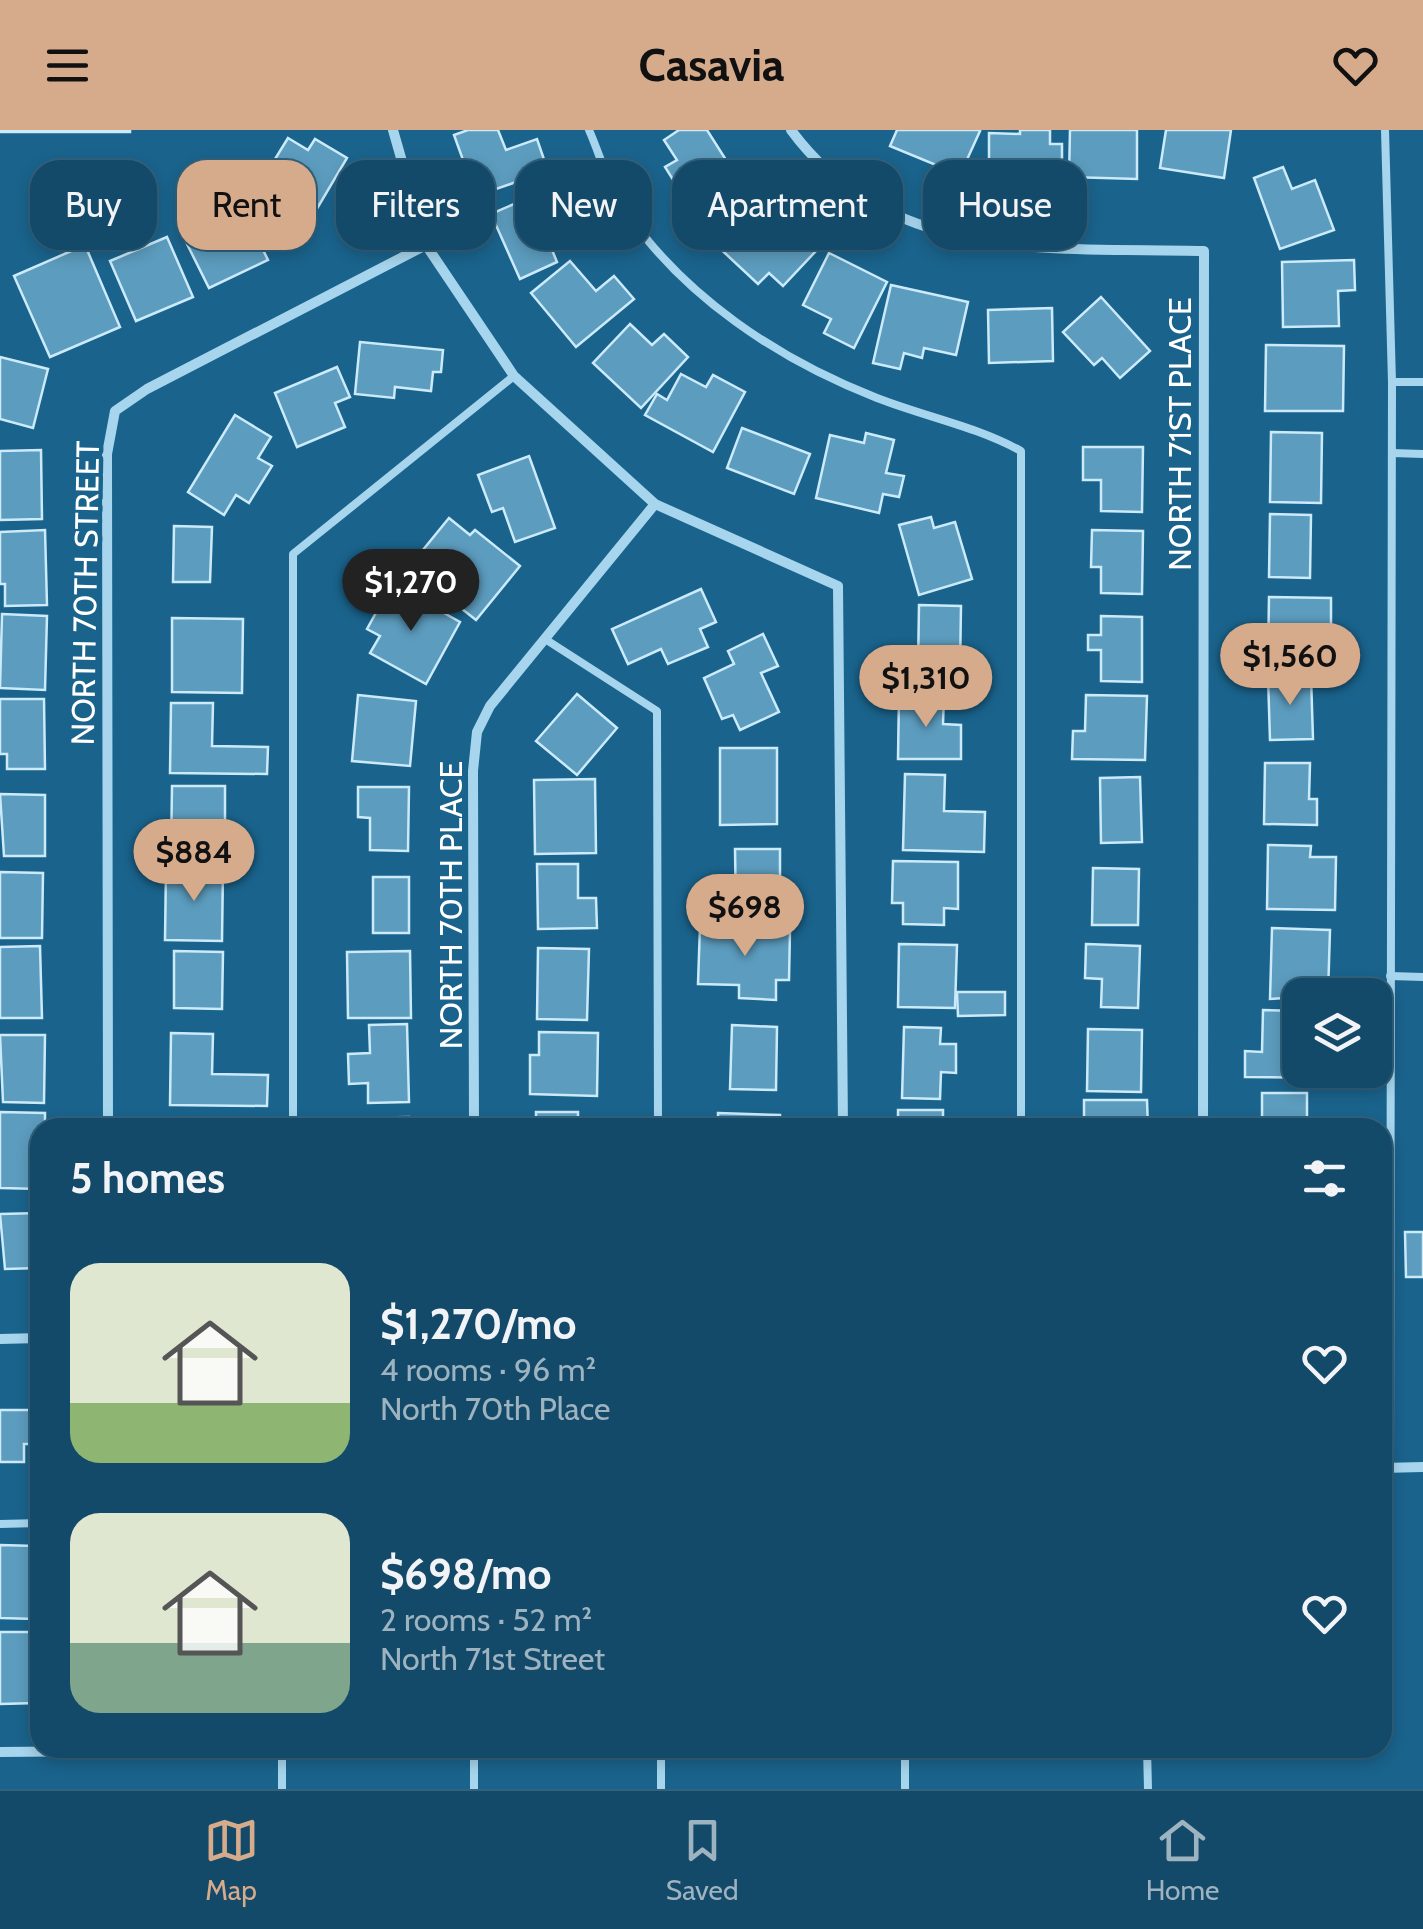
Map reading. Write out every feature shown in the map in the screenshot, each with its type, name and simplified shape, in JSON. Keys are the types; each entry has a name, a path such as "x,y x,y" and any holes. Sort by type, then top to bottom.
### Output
{"street":[{"path":"393,130 402,160"},
{"name":"NORTH 71ST PLACE","path":"791,130 848,188 901,221 963,240 1204,252 1202,1118"},
{"name":"NORTH 70TH STREET","path":"108,1118 107,454 115,411 147,390 416,250"},
{"path":"429,250 514,376 655,504 838,586 843,1118"},
{"name":"NORTH 70TH PLACE","path":"474,1118 473,771 478,732 490,706 655,504"},
{"path":"0,1339 30,1338"},
{"path":"1392,1468 1423,1467"},
{"path":"0,1752 30,1751"}],"lane":[{"path":"589,130 622,206 701,298 783,352 862,391 984,431 1021,451 1021,1118"},
{"path":"1386,130 1392,382 1389,1118"},
{"path":"293,1118 293,554 514,376"},
{"path":"1392,382 1423,382"},
{"path":"1392,453 1423,454"},
{"path":"544,639 656,711 658,1118"},
{"path":"1390,976 1423,977"},
{"path":"0,1524 30,1524"},
{"path":"282,1758 282,1789"},
{"path":"472,1758 474,1789"},
{"path":"661,1758 662,1789"},
{"path":"904,1758 905,1789"},
{"path":"1148,1758 1148,1789"}],"building":[{"path":"130,130 130,132 0,132"},
{"path":"468,130 498,130 506,150 537,139 544,160 515,160 515,182 495,189 495,160 463,160 454,135"},
{"path":"679,130 707,130 726,160 677,160 664,140"},
{"path":"897,130 980,131 967,160 924,160 890,146"},
{"path":"1020,130 1050,130 1050,144 1062,144 1062,160 989,160 989,133 1020,134"},
{"path":"1070,130 1137,130 1137,179 1087,178 1087,160 1069,160"},
{"path":"1166,130 1231,130 1224,178 1160,168"},
{"path":"288,138 308,150 315,139 347,158 336,160 336,177 316,210 316,160 274,160"},
{"path":"1283,167 1292,189 1315,180 1334,230 1280,249 1254,178"},
{"path":"515,204 515,250 552,250 557,262 520,279 495,223 495,212"},
{"path":"167,237 193,297 136,321 110,261 136,250 157,250 157,241"},
{"path":"74,250 87,250 120,327 50,357 14,276"},
{"path":"190,250 263,250 268,260 209,288"},
{"path":"722,250 815,252 783,286 769,273 758,284"},
{"path":"829,253 887,282 854,348 824,333 831,319 803,305"},
{"path":"1354,260 1355,290 1338,291 1339,326 1283,327 1282,262"},
{"path":"570,261 596,291 614,276 634,299 576,347 531,293"},
{"path":"891,285 968,302 956,355 924,348 922,358 904,353 900,369 873,363"},
{"path":"1101,297 1150,351 1120,378 1102,358 1094,365 1063,332"},
{"path":"1052,308 1053,361 989,363 988,310"},
{"path":"630,324 652,345 664,334 688,357 641,408 593,363"},
{"path":"360,342 443,350 441,372 433,372 431,391 395,387 394,398 355,394"},
{"path":"1266,345 1344,346 1343,411 1265,411"},
{"path":"0,357 48,369 33,428 0,419"},
{"path":"337,367 350,397 335,403 345,427 297,447 275,393"},
{"path":"681,374 706,387 713,375 745,392 713,452 645,415 657,394 667,400"},
{"path":"235,415 271,437 258,458 272,466 249,503 236,495 224,515 188,492"},
{"path":"742,428 810,454 794,494 727,468"},
{"path":"1271,432 1322,433 1321,503 1270,502"},
{"path":"866,433 894,440 886,473 904,476 899,497 883,494 879,513 816,498 830,435 864,443"},
{"path":"1083,447 1143,447 1142,512 1101,511 1101,480 1083,480"},
{"path":"41,450 42,519 0,520 0,451"},
{"path":"529,456 555,528 515,542 503,508 492,512 478,475"},
{"path":"1270,514 1311,515 1310,578 1269,577"},
{"path":"931,517 934,528 955,522 972,579 919,595 899,525"},
{"path":"449,518 470,535 475,530 520,566 476,620 409,567"},
{"path":"174,526 212,527 210,582 173,582"},
{"path":"45,530 47,605 5,606 5,584 0,584 0,532"},
{"path":"1092,530 1143,531 1142,594 1101,593 1101,567 1091,567"},
{"path":"392,584 460,622 426,684 370,653 380,636 367,629"},
{"path":"701,589 716,622 700,629 708,647 668,664 661,649 628,664 612,629"},
{"path":"1269,597 1331,598 1331,661 1268,660"},
{"path":"919,605 961,606 960,670 918,669"},
{"path":"2,614 47,616 45,690 0,688"},
{"path":"1101,616 1142,617 1142,682 1101,681 1101,650 1088,650 1088,635 1101,635"},
{"path":"172,618 243,619 242,693 172,692"},
{"path":"763,634 778,666 761,673 779,712 740,730 733,715 722,719 704,678 734,664 728,651"},
{"path":"1311,676 1313,739 1270,740 1268,677"},
{"path":"577,694 617,728 577,775 536,741"},
{"path":"358,695 416,701 410,766 352,761"},
{"path":"899,695 944,695 943,724 961,725 961,759 898,759"},
{"path":"1086,695 1147,696 1145,760 1072,759 1073,731 1085,731"},
{"path":"0,699 44,699 45,769 7,769 7,754 0,754"},
{"path":"171,703 213,703 212,746 268,747 267,774 170,773"},
{"path":"720,748 777,748 777,824 720,825"},
{"path":"1265,763 1310,763 1309,799 1317,799 1317,825 1264,824"},
{"path":"905,774 945,775 944,811 985,812 984,852 903,850"},
{"path":"1140,777 1142,842 1101,843 1100,778"},
{"path":"595,779 596,853 535,854 534,780"},
{"path":"172,786 225,786 225,855 171,854"},
{"path":"358,787 409,787 408,851 370,850 370,818 358,817"},
{"path":"0,794 45,795 45,856 4,856"},
{"path":"1268,845 1311,846 1310,857 1336,857 1335,910 1267,909"},
{"path":"735,849 780,849 780,895 775,895 775,913 736,913"},
{"path":"893,861 958,862 958,909 944,908 944,925 903,924 903,903 892,903"},
{"path":"537,864 578,864 578,898 596,898 597,928 538,929"},
{"path":"166,868 223,869 222,941 165,940"},
{"path":"1093,868 1139,869 1138,925 1092,925"},
{"path":"0,872 43,873 42,938 0,938"},
{"path":"373,877 409,877 409,933 373,933"},
{"path":"700,926 790,930 789,980 776,980 776,1000 739,998 739,985 698,984"},
{"path":"1272,928 1330,930 1329,978 1282,978 1282,998 1270,999"},
{"path":"899,944 957,945 955,1008 898,1007"},
{"path":"1086,944 1140,946 1138,1008 1101,1007 1102,979 1085,978"},
{"path":"40,946 42,1018 0,1018 0,947"},
{"path":"538,948 589,949 587,1020 537,1019"},
{"path":"174,951 223,952 222,1009 174,1008"},
{"path":"410,951 411,1018 348,1018 347,952"},
{"path":"957,992 1005,992 1005,1015 958,1016"},
{"path":"1263,1010 1282,1011 1282,1077 1245,1077 1245,1051 1262,1052"},
{"path":"407,1024 409,1102 368,1103 368,1083 349,1084 348,1054 370,1053 369,1025"},
{"path":"732,1025 777,1027 776,1090 730,1089"},
{"path":"904,1027 941,1028 940,1044 956,1044 956,1073 941,1072 940,1099 902,1098"},
{"path":"1088,1029 1142,1030 1141,1092 1087,1091"},
{"path":"539,1032 598,1033 597,1096 530,1094 530,1055 539,1055"},
{"path":"171,1033 213,1034 212,1074 268,1075 267,1106 170,1105"},
{"path":"0,1035 45,1035 44,1103 3,1102"},
{"path":"1262,1093 1307,1093 1307,1118 1262,1118"},
{"path":"1084,1100 1147,1100 1148,1118 1084,1118"},
{"path":"898,1110 943,1110 943,1118 898,1118"},
{"path":"0,1112 45,1113 45,1118 30,1118 30,1189 0,1188"},
{"path":"536,1112 578,1112 578,1118 536,1118"},
{"path":"718,1113 780,1115 780,1118 718,1118"},
{"path":"30,1213 30,1268 5,1269 0,1214"},
{"path":"1405,1232 1423,1232 1423,1277 1406,1277"},
{"path":"0,1410 30,1410 30,1444 24,1444 24,1462 0,1462"},
{"path":"0,1545 30,1546 30,1619 0,1618"},
{"path":"0,1632 30,1632 30,1703 0,1704"}]}
